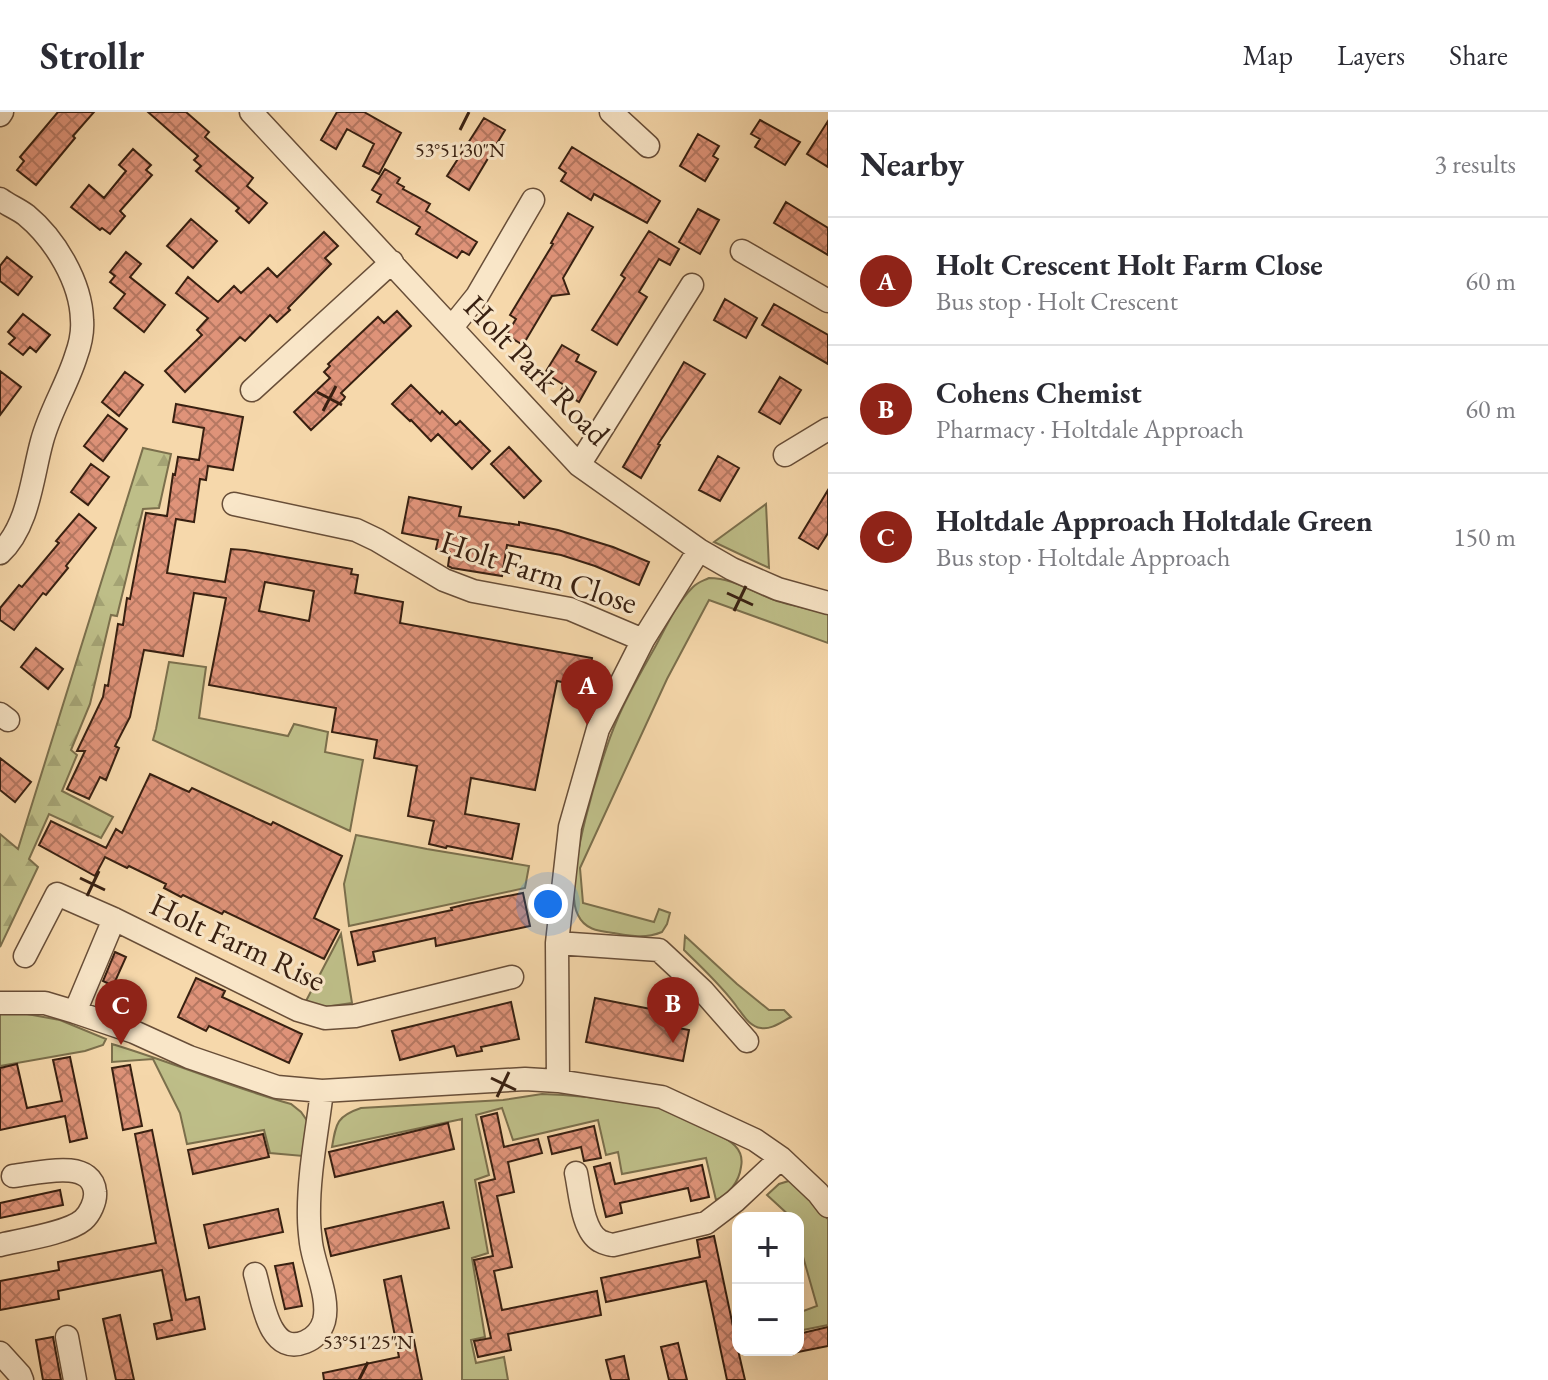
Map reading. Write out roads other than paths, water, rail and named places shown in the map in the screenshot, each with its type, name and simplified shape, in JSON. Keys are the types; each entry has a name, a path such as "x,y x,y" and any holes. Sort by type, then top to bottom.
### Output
{"street":[{"name":"Holt Park Road","path":"251,112 579,465 699,550 732,569 778,589 828,603"},
{"path":"611,112 648,146"},
{"path":"0,199 25,215 45,234 75,286 82,320 75,360 47,425 17,531 0,553"},
{"path":"452,327 477,296 533,200"},
{"path":"742,251 828,301"},
{"path":"252,390 392,262"},
{"path":"579,465 692,285"},
{"path":"785,455 828,429"},
{"name":"Holt Farm Close","path":"234,504 356,530 444,580 473,591 570,609 643,640"},
{"path":"558,1081 557,943 570,827 598,729 643,640 699,550"},
{"name":"Holt Farm Rise","path":"25,956 57,894 298,1010 325,1018 355,1016 512,977"},
{"path":"75,1012 114,919"},
{"path":"557,943 659,950 703,991 747,1041"},
{"path":"0,1003 45,1003 75,1012 134,1032 189,1057 277,1087 322,1091 525,1079 662,1097 755,1140 781,1158 828,1206"},
{"path":"255,1274 270,1328 277,1338 296,1345 308,1342 318,1334 324,1321 325,1306 311,1242 309,1215 322,1091"},
{"path":"576,1173 586,1225 600,1242 613,1245 706,1223 781,1158"},
{"path":"0,1245 71,1228 85,1219 93,1207 95,1192 82,1172 70,1169 13,1176"},
{"path":"67,1337 75,1380"},
{"path":"0,1353 22,1380"}],"place":[{"name":"Holt Crescent Holt Farm Close","path":"587,725"},
{"name":"Cohens Chemist","path":"673,1043"},
{"name":"Holtdale Approach Holtdale Green","path":"121,1045"}]}
